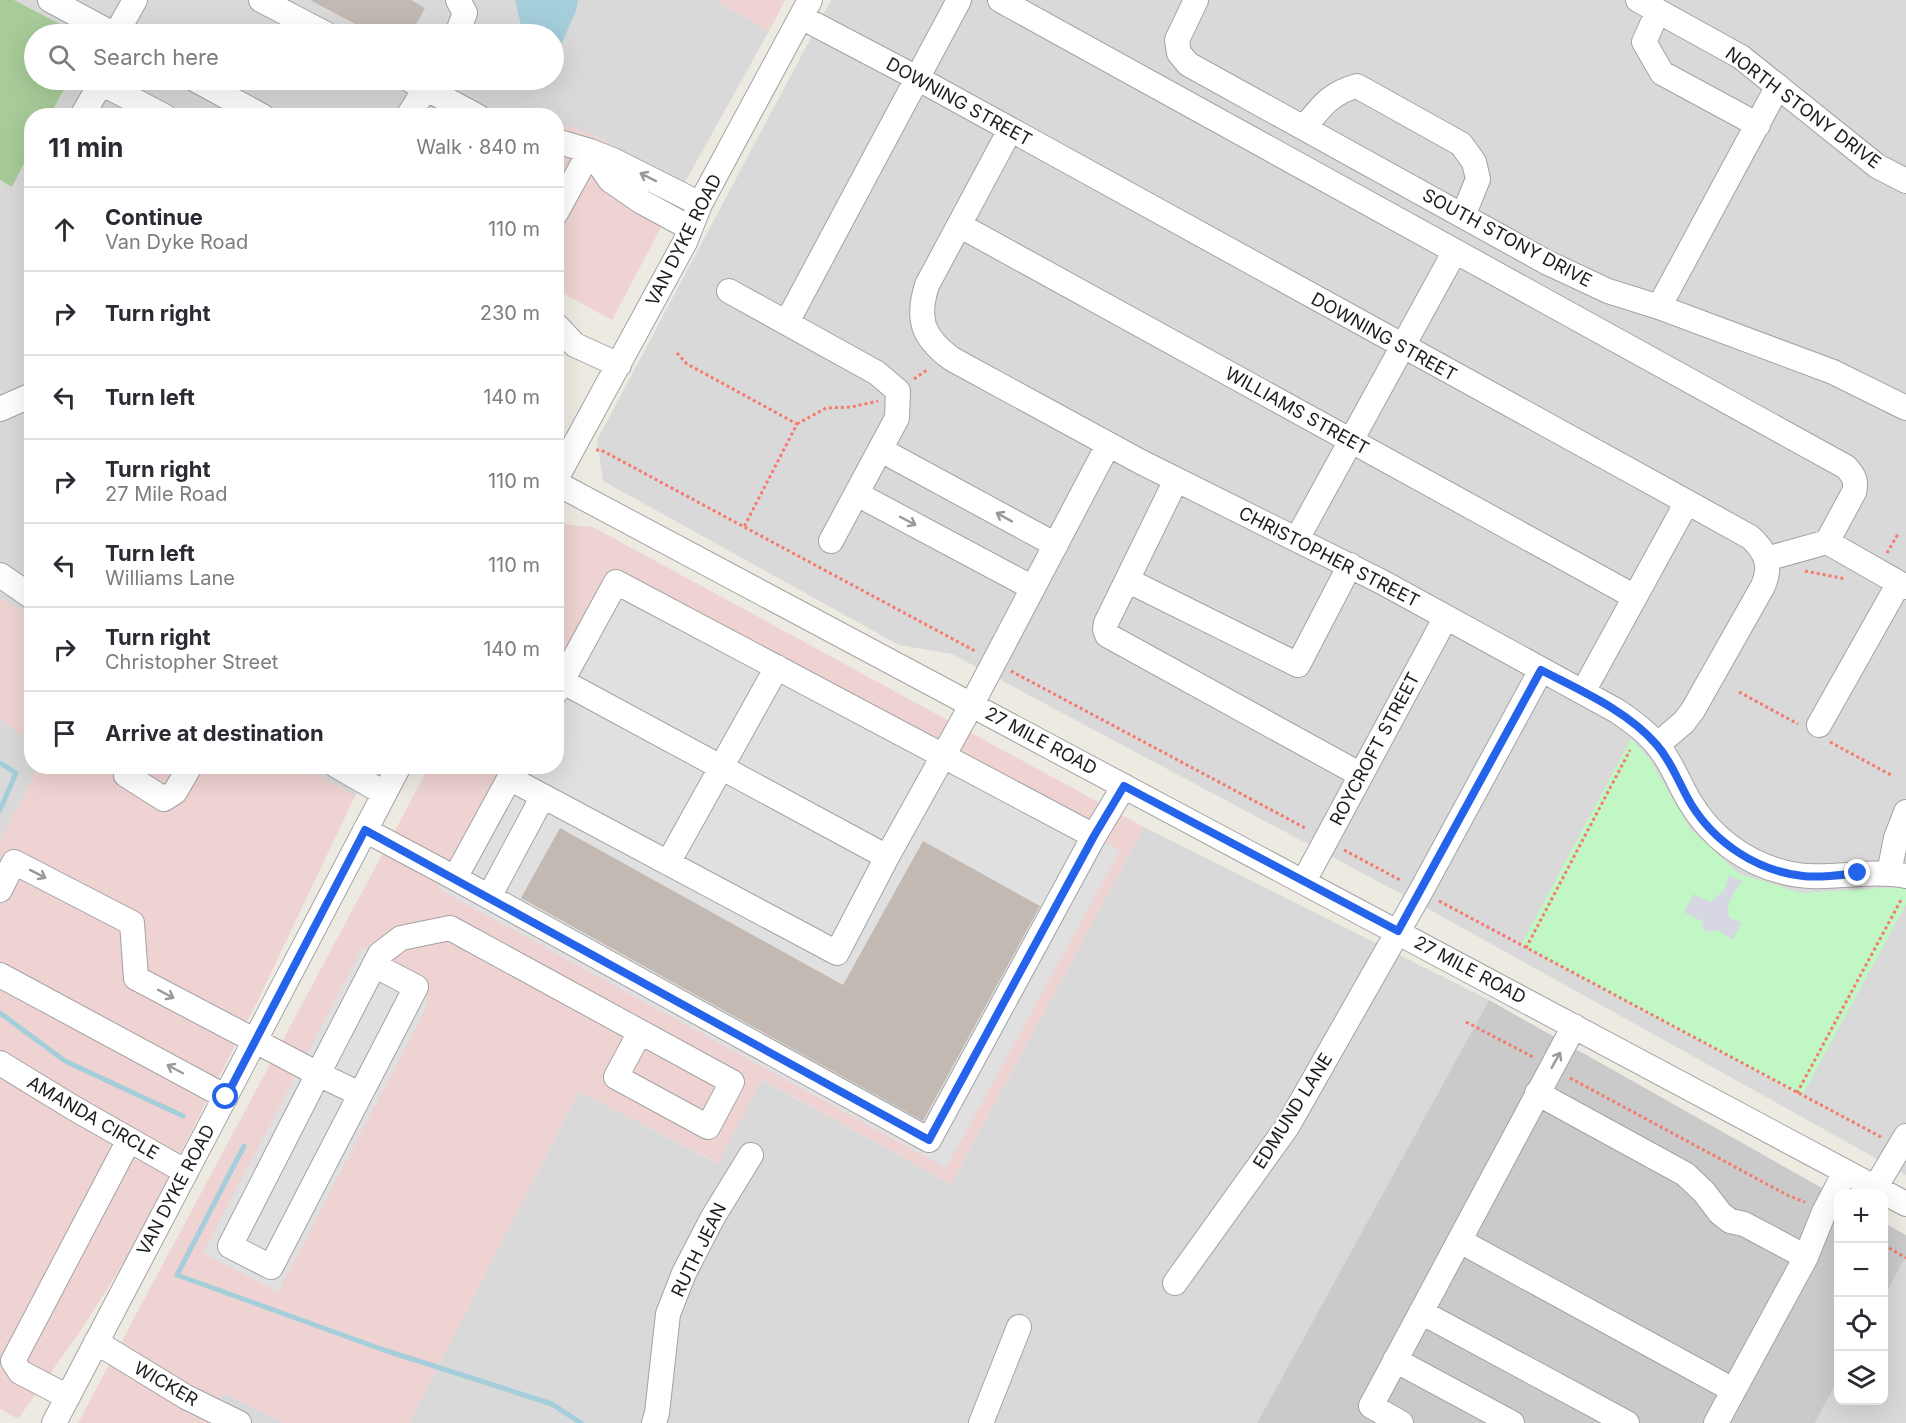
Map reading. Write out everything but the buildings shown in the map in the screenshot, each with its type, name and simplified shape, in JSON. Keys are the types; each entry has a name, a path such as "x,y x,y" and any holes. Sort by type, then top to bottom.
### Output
{"street":[{"path":"50,0 95,24"},
{"path":"120,24 135,0"},
{"path":"261,0 307,24"},
{"path":"458,0 465,13 461,24"},
{"path":"788,322 960,0"},
{"path":"1000,0 1846,467 1856,483 1854,492 1827,542"},
{"name":"SOUTH STONY DRIVE","path":"1196,0 1177,40 1179,53 1188,64 1558,268 1608,291 1659,307 1833,372 1906,408"},
{"path":"1648,5 1644,42 1662,73 1758,125"},
{"name":"NORTH STONY DRIVE","path":"1648,5 1741,57 1877,166 1906,181"},
{"name":"DOWNING STREET","path":"806,9 917,78 1750,537 1758,544 1766,559"},
{"name":"VAN DYKE ROAD","path":"564,466 685,242 700,204 806,9"},
{"path":"1304,128 1322,105 1341,91 1357,86 1461,144 1474,162 1478,179 1463,216"},
{"path":"1659,307 1778,86"},
{"path":"87,108 97,90"},
{"path":"114,90 149,108"},
{"path":"214,90 247,108"},
{"path":"411,108 419,90"},
{"path":"435,90 464,108"},
{"name":"CHRISTOPHER STREET","path":"1011,130 927,285 922,299 923,326 939,350 1108,445 1350,565 1631,720 1657,745 1701,819 1729,846 1747,858 1765,867 1803,876 1897,874"},
{"path":"564,143 614,160 700,204"},
{"path":"564,198 590,151"},
{"path":"590,151 610,180 642,202 690,228"},
{"name":"WILLIAMS STREET","path":"959,225 1635,597"},
{"path":"1297,539 1455,251"},
{"path":"729,291 877,373 898,391 897,418 831,541"},
{"path":"564,334 575,345 619,365"},
{"path":"0,410 24,399"},
{"path":"516,774 543,796 837,953 887,857 972,704 1108,445"},
{"path":"881,450 1056,545"},
{"path":"1176,480 1106,623 1107,635 1361,775"},
{"name":"27 MILE ROAD","path":"564,485 1906,1204"},
{"path":"857,494 1033,588"},
{"path":"1583,692 1687,502"},
{"path":"1657,745 1684,722 1703,695 1763,586 1768,570 1766,559 1827,542 1903,585 1819,725"},
{"path":"1127,580 1298,665 1350,565"},
{"path":"0,575 24,592"},
{"path":"564,673 616,582 1094,836"},
{"name":"ROYCROFT STREET","path":"1304,881 1446,617"},
{"path":"668,863 777,668"},
{"name":"EDMUND LANE","path":"1175,1283 1287,1127 1421,891 1541,670"},
{"path":"564,687 722,768 887,857"},
{"path":"126,774 164,799 175,792 185,774"},
{"path":"351,774 384,793"},
{"name":"VAN DYKE ROAD","path":"54,1423 395,774"},
{"path":"455,878 512,774"},
{"path":"365,830 929,1140 1094,836 1124,786"},
{"path":"489,897 543,796"},
{"path":"1897,874 1896,838 1906,812"},
{"path":"0,890 14,862 132,923 136,978 360,1094"},
{"path":"374,965 416,987 271,1267 230,1246 318,1074 374,965 380,954 401,938 450,928 640,1032 732,1083 708,1127 616,1077 640,1032"},
{"path":"0,975 226,1097"},
{"path":"1401,1423 1371,1406 1574,1026"},
{"name":"AMANDA CIRCLE","path":"0,1063 186,1172"},
{"path":"1537,1094 1684,1174 1704,1192 1720,1214 1730,1221 1744,1224 1806,1257"},
{"path":"68,1397 20,1372 13,1361 129,1140"},
{"path":"1875,1188 1902,1141"},
{"name":"RUTH JEAN","path":"654,1423 668,1314 689,1263 713,1217 751,1155"},
{"path":"1716,1423 1806,1257 1824,1212 1845,1172"},
{"path":"1460,1240 1733,1390"},
{"path":"1421,1312 1627,1423"},
{"path":"981,1423 1019,1327"},
{"name":"WICKER","path":"96,1342 186,1397 239,1423"},
{"path":"1395,1360 1512,1423"}],"path":[{"path":"677,353 687,364 797,424"},
{"path":"744,527 797,424 826,408 876,403 927,370"},
{"path":"590,455 596,450 602,450 981,655"},
{"path":"1005,667 1309,830"},
{"path":"1526,948 1630,750"},
{"path":"1337,847 1797,1093 1902,1141"},
{"path":"1797,1093 1901,900"},
{"path":"1466,1022 1533,1058"},
{"path":"1568,1076 1789,1196 1810,1204"},
{"path":"1888,1247 1906,1258"}],"shaded area":[{"path":"14,0 715,0 769,31 684,184 594,135 564,125 564,108 54,108 64,90 564,90 564,24 60,24"},
{"path":"715,0 785,0 769,31"},
{"path":"831,0 1906,0 1906,1175 1407,897 952,654 899,645 603,481 597,440"},
{"path":"564,125 594,135 684,184 612,320 564,294"},
{"path":"24,164 24,611 0,598 0,180 12,187"},
{"path":"564,524 593,527 1144,827 951,1184 762,1079 718,1163 579,1091 409,1423 284,1423 224,1393 208,1423 78,1423 425,774 564,774"},
{"path":"611,571 1120,851 946,1168 437,888 500,774 564,774 564,657"},
{"path":"0,598 24,611 24,738 0,719"},
{"path":"0,719 24,738 24,774 35,774 0,841"},
{"path":"35,774 316,774 355,796 260,996 129,1254 83,1327 18,1419 0,1409 0,841"},
{"path":"316,774 367,774 355,796"},
{"path":"1144,827 1489,1000 1257,1423 409,1423 579,1091 717,1163 761,1079 951,1184"},
{"path":"1729,875 1743,882 1733,893 1728,906 1729,917 1741,923 1733,940 1717,930 1708,932 1703,928 1703,922 1684,912 1694,894 1711,902 1725,889"},
{"path":"363,947 424,979 427,1006 278,1292 203,1253"},
{"path":"1489,1000 1834,1195 1834,1387 1815,1423 1257,1423"},
{"path":"1888,1225 1906,1235 1906,1256 1888,1290"},
{"path":"1906,1256 1906,1423 1815,1423 1834,1387 1834,1405 1888,1405 1888,1290"},
{"path":"224,1393 284,1423 208,1423"}],"green space":[{"path":"0,0 14,0 60,24 24,24 24,90 64,90 54,108 24,108 24,164 12,187 0,180"},
{"path":"1631,739 1650,760 1690,829 1739,874 1801,893 1900,887 1906,890 1906,904 1802,1096 1521,945"}],"water":[{"path":"515,0 578,0 576,11 564,38 564,24 521,24"}],"waterway":[{"path":"0,763 16,773 0,810"},
{"path":"0,1013 65,1061 183,1116"},
{"path":"244,1146 177,1275 381,1349 552,1404 581,1423"}],"route":[{"path":"226,1097 365,830 929,1140 1094,836 1124,786 1398,931 1541,670 1617,711 1646,733 1671,765 1690,803 1701,819 1729,846 1747,858 1765,867 1803,876 1820,877 1858,873"}]}
